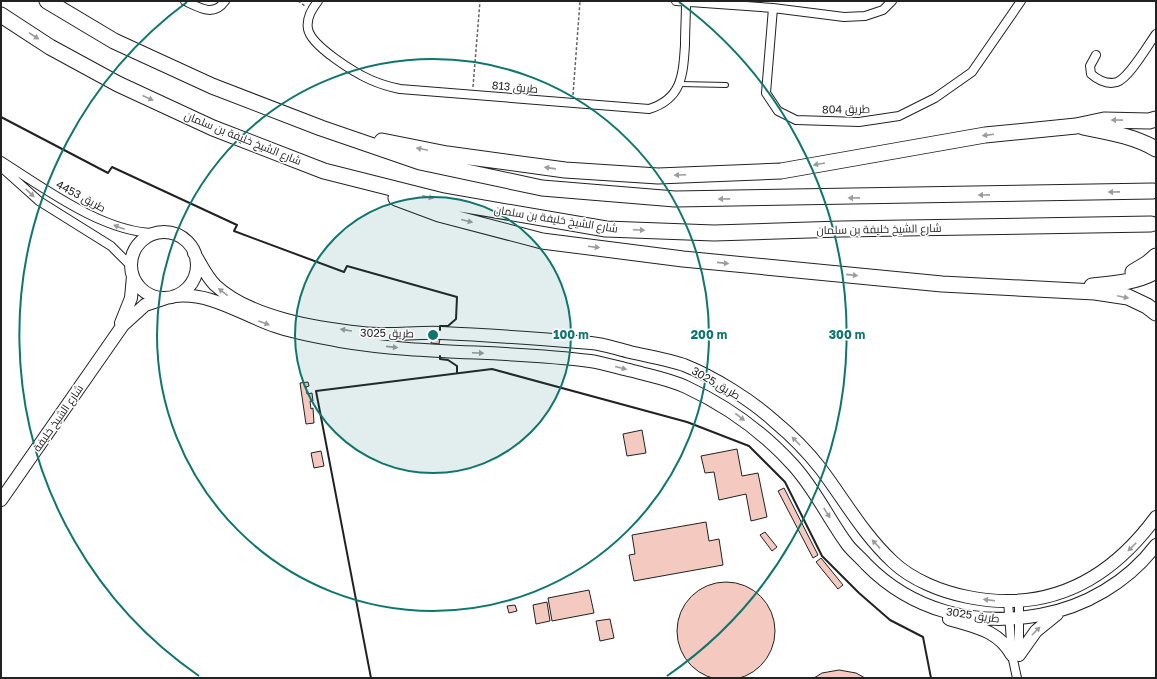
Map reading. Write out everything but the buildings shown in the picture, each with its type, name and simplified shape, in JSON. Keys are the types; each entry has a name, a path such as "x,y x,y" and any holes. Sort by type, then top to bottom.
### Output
{"highway":[{"path":"47,1 114,41 212,86 321,128 420,162 542,188 667,199 885,197 1153,191"},
{"name":"شارع الشيخ خليفة بن سلمان","path":"1,14 50,47 118,84 213,128 324,171 443,201 606,229 714,233 841,229 1151,224"},
{"path":"321,128 447,154 565,170 658,176 780,171 985,135 1076,126 1104,120 1149,121 1156,119"},
{"path":"1076,126 1120,135 1146,143 1156,149"},
{"path":"1120,135 1156,156"},
{"path":"324,171 440,214 542,241 683,259 942,284 1095,292 1128,298 1147,306 1156,313"},
{"path":"1109,285 1148,263 1156,256"},
{"path":"1057,289 1109,285 1146,277 1156,271"}],"street":[{"path":"186,1 204,10 211,11 218,8 225,1"},
{"name":"طريق 813","path":"318,1 308,19 308,30 312,39 360,75 380,84 400,89 649,109 668,100 680,84 684,70 686,2"},
{"path":"676,1 736,3 844,17 865,16 883,10 892,1"},
{"name":"طريق 804","path":"773,8 766,94 778,111 796,120 859,122 899,116 935,98 972,72 1021,1"},
{"path":"1096,55 1090,66 1091,74 1098,80 1107,83 1117,82 1126,76 1156,34"},
{"name":"طريق 4453","path":"1,161 45,189 100,220 130,231 157,233"},
{"path":"1,167 39,201 111,246 132,271 138,285 155,297 171,297 184,291 191,283 196,273 197,263 194,253 188,243 179,236 168,232 157,233 141,241 135,249 132,271"},
{"name":"طريق 3025","path":"194,253 206,275 226,294 254,309 285,320 364,334 460,334 595,344 683,365 729,389 772,419 799,443 820,468 862,529 895,564 927,584 955,594 983,600 1013,601 1061,593 1090,580 1119,560 1140,539 1156,517"},
{"name":"شارع الشيخ خليفة","path":"115,336 131,298 132,271"},
{"name":"طريق 3025","path":"171,297 190,294 202,296 219,302 250,318 279,328 342,341 458,352 522,354 593,361 663,378 685,386 729,408 762,435 793,465 808,483 848,545 882,580 918,603 948,612 976,617 1014,619 1059,612 1096,596 1128,576 1156,545"},
{"name":"شارع الشيخ خليفة","path":"1,500 115,336 136,311 145,306 171,297"},
{"path":"408,348 410,333"},
{"path":"458,352 460,334"},
{"path":"593,361 595,344"},
{"path":"1013,601 1017,675"},
{"path":"918,603 949,619 990,632 1000,638 1016,655"},
{"path":"1016,655 1036,631 1059,612"}],"lane":[{"path":"680,84 726,85"}],"path":[{"path":"472,95 480,1"},
{"path":"572,103 580,1"}],"wall":[{"path":"1,117 108,173 112,167 237,225 234,231 344,272 347,266 457,297 456,319 448,326 440,326 440,330"},
{"path":"440,356 440,359 448,360 457,366 457,373"},
{"path":"371,678 316,391 492,369 687,422 749,446 785,482 822,556 859,593 890,620 923,637 931,678"}]}
